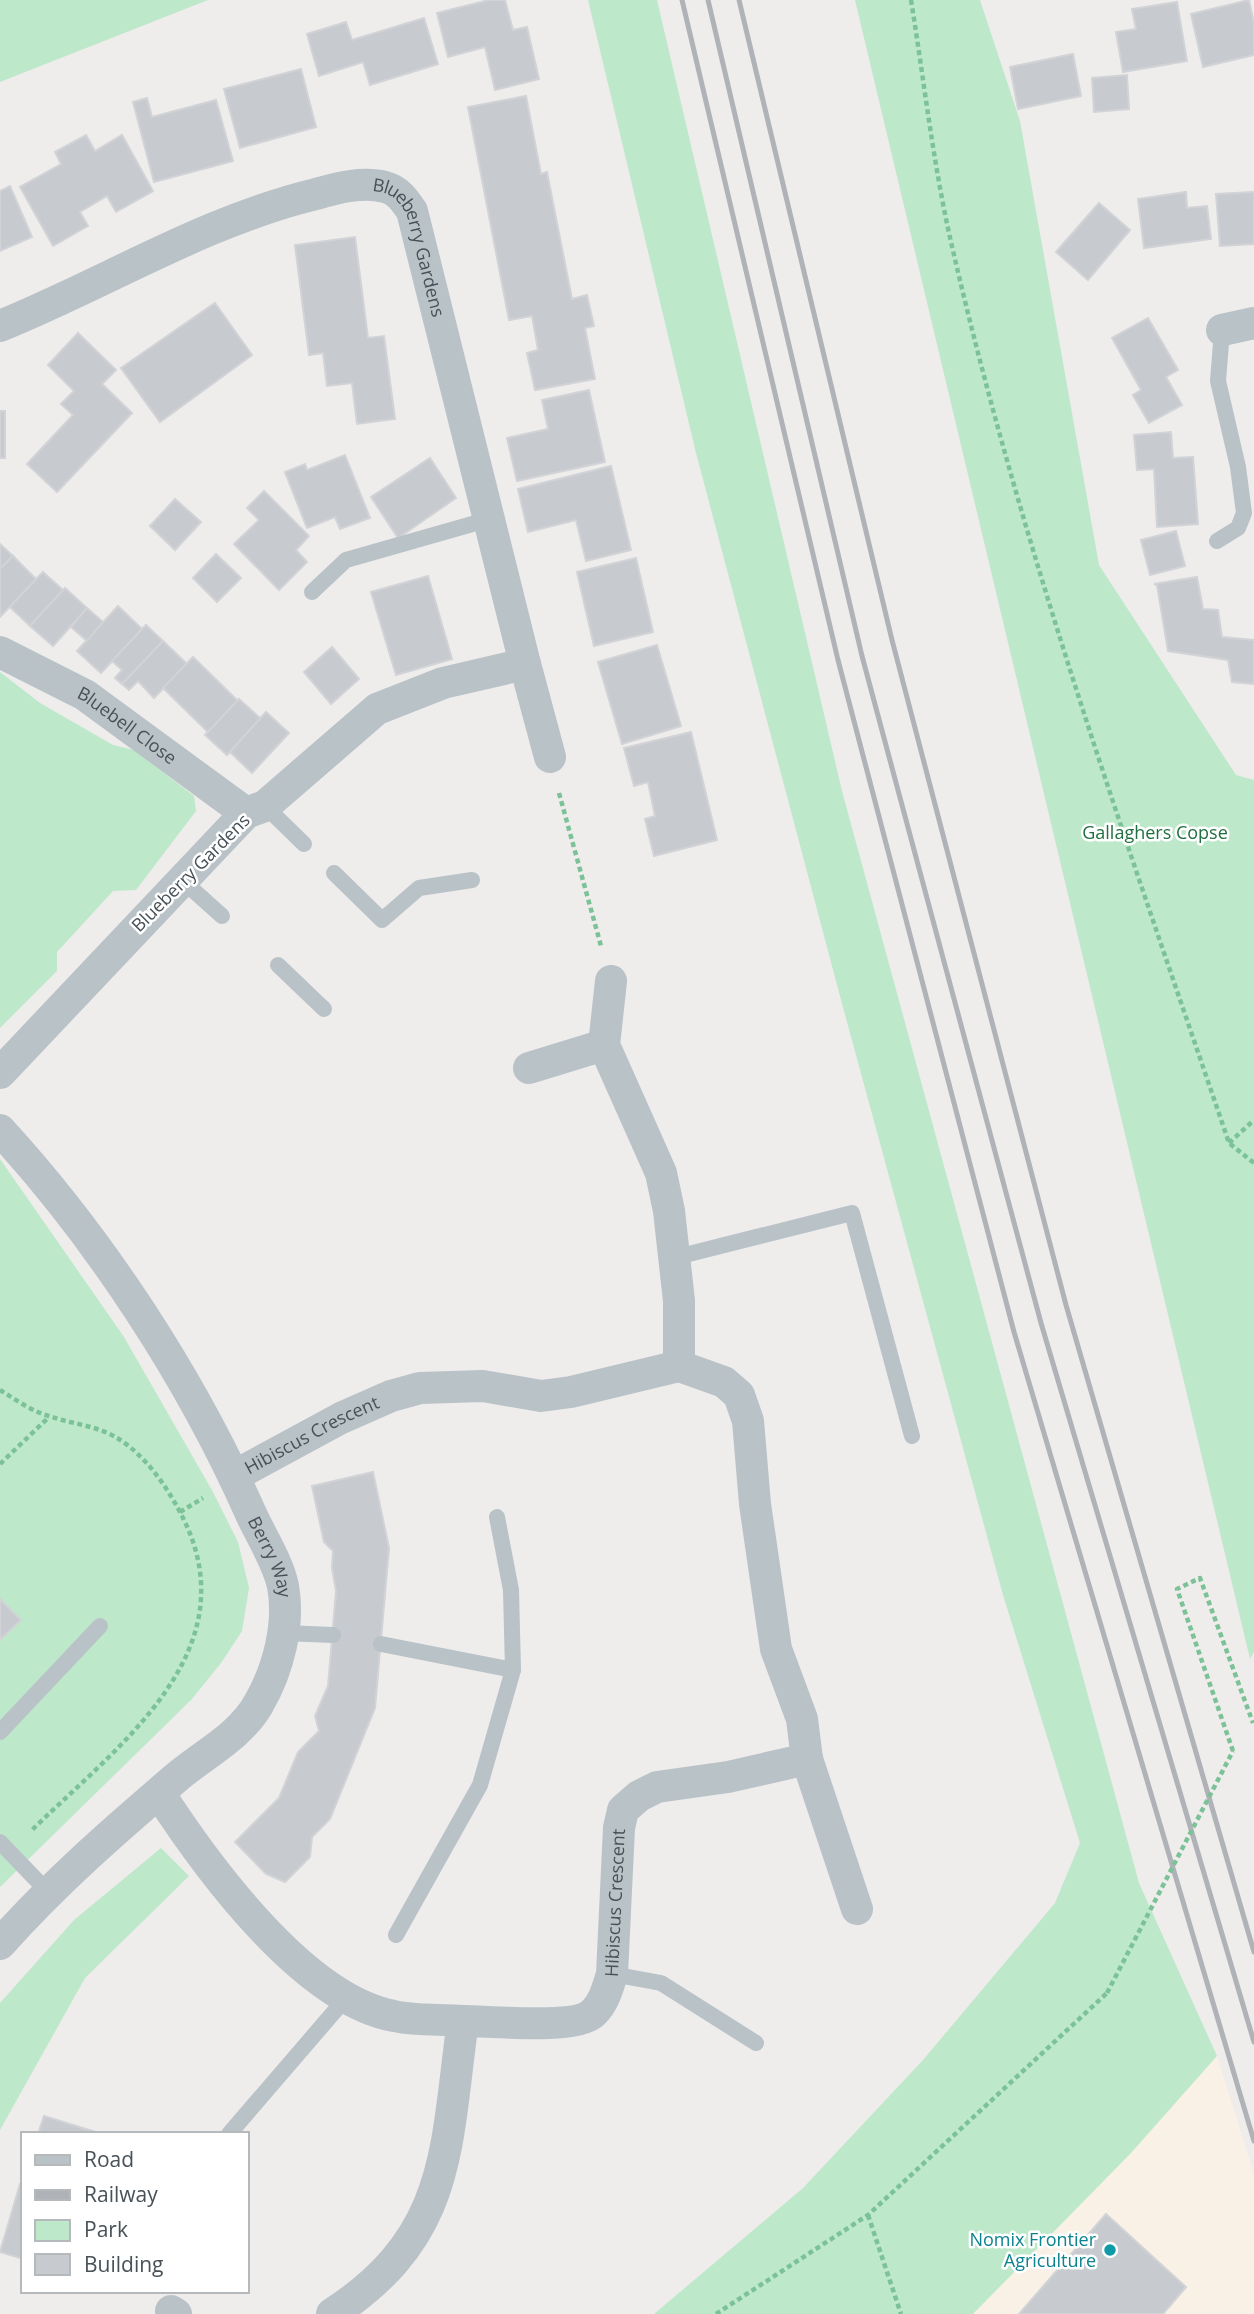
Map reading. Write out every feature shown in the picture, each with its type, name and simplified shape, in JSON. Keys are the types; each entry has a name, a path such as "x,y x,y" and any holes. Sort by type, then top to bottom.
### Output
{"street":[{"name":"Blueberry Gardens","path":"0,326 164,249 270,205 337,188 387,187 402,196 412,211 524,664 550,757"},
{"path":"1222,330 1254,323"},
{"name":"Bluebell Close","path":"0,652 85,695 256,810"},
{"name":"Blueberry Gardens","path":"0,1073 183,881 256,810 377,709 443,683 524,664"},
{"path":"611,981 604,1045 661,1173 669,1211 679,1301 679,1366 724,1382 739,1395 748,1421 755,1504 776,1649 803,1718 807,1759 857,1909"},
{"path":"529,1068 604,1045"},
{"name":"Berry Way","path":"0,1130 34,1167 79,1224 142,1316 234,1476 282,1585 284,1633 274,1668 258,1705 229,1738 159,1793 48,1892 0,1944"},
{"name":"Hibiscus Crescent","path":"234,1476 341,1418 391,1395 420,1388 483,1386 541,1396 571,1392 679,1366"},
{"name":"Hibiscus Crescent","path":"159,1793 186,1835 290,1959 346,1998 393,2016 463,2021 571,2022 592,2015 605,1996 612,1974 619,1828 624,1810 639,1796 657,1787 728,1777 807,1759"},
{"path":"332,2314 358,2297 389,2267 417,2229 435,2194 447,2153 463,2021"}],"lane":[{"path":"1217,541 1238,528 1244,513 1238,467 1218,381 1222,330"},
{"path":"312,592 346,560 490,519"},
{"path":"256,810 304,844"},
{"path":"334,873 382,920 419,888 472,880"},
{"path":"183,881 222,916"},
{"path":"278,965 324,1009"},
{"path":"673,1258 852,1213 912,1436"},
{"path":"396,1935 481,1785 513,1670 511,1590 497,1517"},
{"path":"0,1732 100,1626"},
{"path":"284,1633 333,1635"},
{"path":"381,1644 513,1670"},
{"path":"0,1842 48,1892"},
{"path":"612,1974 660,1983 756,2043"},
{"path":"231,2132 346,1998"}],"path":[{"path":"911,0 951,240 1026,527 1109,789 1229,1143 1254,1163"},
{"path":"550,757 611,981"},
{"path":"1229,1143 1254,1120"},
{"path":"0,1464 49,1417"},
{"path":"716,2314 869,2215 1107,1993 1233,1751 1177,1589 1200,1578 1242,1698 1254,1722"},
{"path":"869,2215 901,2314"}],"shaded area":[{"path":"1217,2056 1254,2174 1254,2314 861,2314 846,2271"}],"green space":[{"path":"0,0 208,0 0,82"},
{"path":"588,0 657,0 842,791 1139,1883 1217,2056 1131,2153 973,2314 654,2314 803,2188 923,2060 1055,1903 1080,1843 1003,1595 841,1000 696,453"},
{"name":"Gallaghers Copse","path":"855,0 980,0 1020,121 1099,565 1236,775 1254,780 1254,1652 1250,1659"},
{"path":"0,672 40,703 113,745 134,750 194,796 196,811 136,890 113,891 57,952 57,971 0,1028"},
{"path":"0,1159 124,1337 213,1492 238,1542 249,1588 242,1631 192,1699 0,1887"},
{"path":"161,1848 189,1876 85,1978 0,2130 0,2003 74,1920"}],"building":[{"path":"489,0 505,0 513,30 527,27 539,79 495,90 485,47 448,57 437,13"},
{"path":"1249,0 1254,23 1254,55 1203,67 1191,14"},
{"path":"1177,2 1187,61 1123,72 1116,32 1136,29 1132,9"},
{"path":"424,18 438,64 370,85 363,62 319,76 307,34 346,22 352,40"},
{"path":"1073,54 1081,96 1018,109 1010,67"},
{"path":"301,69 316,127 240,148 224,89"},
{"path":"1127,75 1129,109 1094,112 1092,78"},
{"path":"526,96 541,174 547,172 572,299 587,295 594,326 585,328 595,379 535,390 527,353 538,350 532,316 509,320 468,107"},
{"path":"147,98 152,117 216,100 233,161 154,182 133,102"},
{"path":"86,135 95,151 122,135 153,191 116,212 107,196 80,212 88,226 53,246 20,187 61,164 55,152"},
{"path":"10,186 32,237 0,251 0,191"},
{"path":"1186,192 1187,208 1207,206 1211,239 1144,248 1138,199"},
{"path":"1254,192 1254,244 1220,246 1216,194"},
{"path":"1099,203 1130,230 1088,280 1056,252"},
{"path":"355,237 368,338 384,336 395,419 357,424 352,383 327,386 323,353 309,355 295,245"},
{"path":"215,303 252,355 160,422 121,368"},
{"path":"1148,318 1178,370 1166,377 1182,405 1149,423 1133,395 1141,390 1112,338"},
{"path":"78,333 116,370 102,384 132,413 57,492 27,464 73,415 61,404 74,391 48,365"},
{"path":"589,390 605,462 517,481 507,438 548,429 542,400"},
{"path":"0,411 5,411 5,458 0,458"},
{"path":"1171,432 1173,458 1193,457 1198,524 1157,527 1154,469 1137,470 1134,435"},
{"path":"345,455 370,518 340,529 335,517 307,528 285,472 305,464 307,470"},
{"path":"430,458 456,498 398,538 371,497"},
{"path":"611,466 631,550 586,561 576,520 528,532 518,489"},
{"path":"264,491 309,536 296,550 307,562 279,590 234,544 259,520 247,508"},
{"path":"175,499 201,522 175,550 150,526"},
{"path":"1176,531 1185,566 1150,575 1141,540"},
{"path":"0,544 13,556 0,569"},
{"path":"216,554 241,578 217,602 193,578"},
{"path":"13,556 36,579 0,617 0,569"},
{"path":"636,558 653,632 594,646 577,572"},
{"path":"43,572 63,590 30,626 10,607"},
{"path":"428,576 452,659 396,675 371,592"},
{"path":"1197,577 1203,609 1218,610 1222,637 1254,640 1254,684 1232,682 1228,660 1168,651 1157,585 1154,584"},
{"path":"65,588 87,608 53,646 30,626"},
{"path":"118,606 142,629 101,673 77,651"},
{"path":"87,608 103,622 87,641 71,627"},
{"path":"146,625 163,641 122,684 115,678 122,670 112,661"},
{"path":"163,641 187,664 154,698 138,681 129,690 122,684"},
{"path":"657,645 681,726 622,744 598,662"},
{"path":"332,647 359,679 331,704 304,672"},
{"path":"193,657 238,701 208,732 163,688"},
{"path":"239,699 261,719 227,755 205,735"},
{"path":"266,712 289,733 252,773 230,752"},
{"path":"691,732 717,840 654,856 645,819 655,816 648,782 634,786 624,748"},
{"path":"373,1472 389,1548 375,1708 330,1819 312,1837 310,1857 285,1882 266,1874 235,1842 279,1798 298,1752 319,1731 315,1716 328,1686 336,1591 332,1568 333,1551 324,1542 312,1486"},
{"path":"0,1599 21,1620 0,1640"},
{"path":"44,2116 96,2132 39,2132"},
{"path":"20,2184 21,2184 21,2258 0,2252"},
{"name":"Nomix Frontier Agriculture","path":"1106,2214 1186,2287 1163,2314 1019,2314"}],"railway":[{"path":"682,0 838,660 1014,1332 1254,2141"},
{"path":"708,0 862,656 1041,1323 1254,2042"},
{"path":"739,0 892,640 1066,1305 1254,1952"}],"place":[{"name":"Nomix Frontier Agriculture","path":"1110,2250"}]}
